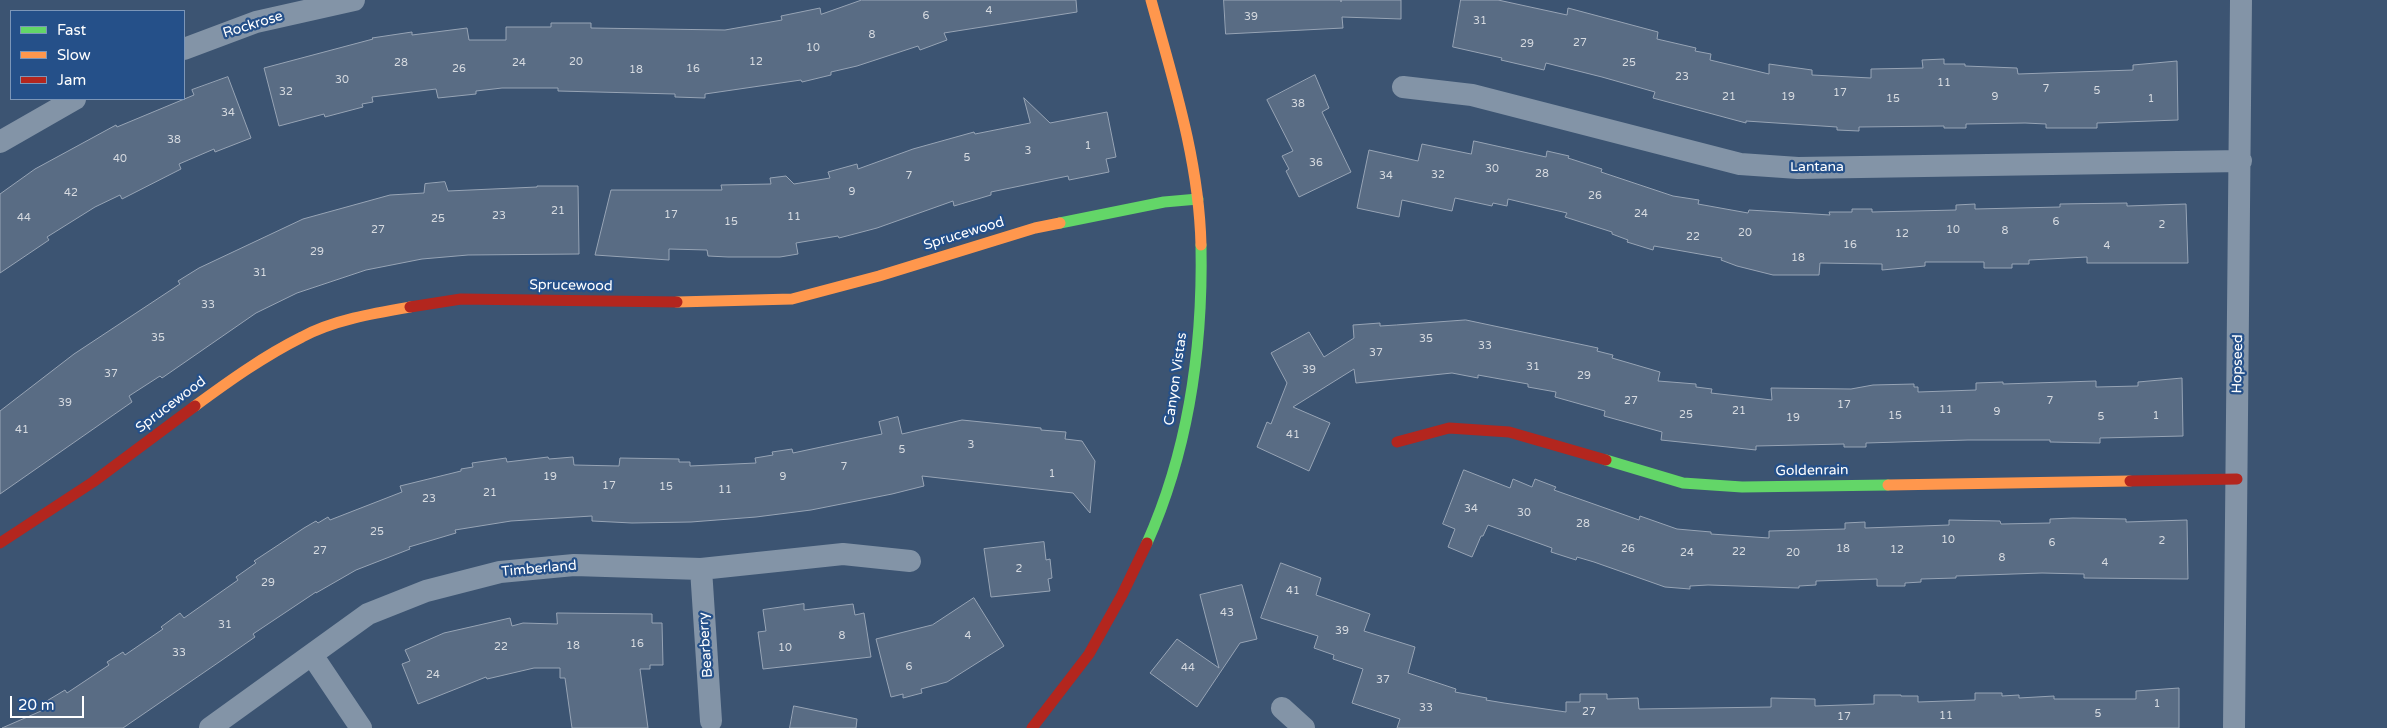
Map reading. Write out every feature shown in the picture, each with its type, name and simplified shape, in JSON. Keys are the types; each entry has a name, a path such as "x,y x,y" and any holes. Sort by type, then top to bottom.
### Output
{"street":[{"name":"Rockrose","path":"185,49 256,22 354,0"},
{"name":"Canyon Vistas","path":"1032,728 1088,655 1145,548 1168,492 1184,434 1198,345 1202,267 1198,199 1181,110 1151,0"},
{"name":"Hopseed","path":"2234,728 2242,0"},
{"name":"Lantana","path":"1403,87 1472,95 1740,164 1798,168 2240,161"},
{"path":"0,142 73,100"},
{"name":"Sprucewood","path":"0,543 93,482 230,380 304,336 368,314 461,299 711,302 792,299 879,276 1035,228 1164,202 1198,199"},
{"name":"Goldenrain","path":"1397,442 1449,428 1508,432 1683,483 1742,487 2237,479"},
{"name":"Timberland","path":"210,728 368,614 426,590 500,572 574,565 701,569 843,554 910,561"},
{"name":"Bearberry","path":"701,569 712,720"},
{"path":"312,655 362,728"},
{"path":"1282,708 1304,728"}],"building":[{"path":"862,0 1076,0 1077,12 944,33 947,40 920,50 918,46 857,66 831,72 831,75 802,82 801,80 705,94 705,98 675,97 675,94 558,91 558,88 502,88 476,91 476,94 438,98 436,89 372,97 373,102 362,104 363,107 325,117 324,114 279,126 264,68 372,38 412,32 412,35 467,28 469,40 506,40 506,27 551,27 551,23 591,23 591,28 725,30 782,20 781,16 820,8 821,14"},
{"path":"1224,0 1401,0 1401,19 1342,17 1343,28 1226,34"},
{"path":"1461,0 1498,0 1567,15 1568,8 1658,32 1657,39 1696,48 1695,51 1711,54 1710,60 1769,74 1769,64 1812,70 1812,75 1871,78 1871,69 1923,68 1922,60 1944,59 1944,64 2017,68 2018,74 2133,70 2133,65 2177,61 2178,120 2097,123 2097,128 2046,128 2046,124 2025,123 1966,124 1966,128 1944,128 1944,126 1859,127 1859,131 1837,130 1837,127 1746,121 1746,123 1653,98 1655,92 1602,77 1546,63 1544,70 1453,47"},
{"path":"1315,75 1329,108 1322,112 1351,172 1299,197 1286,171 1289,169 1282,156 1293,151 1267,100"},
{"path":"228,77 251,138 215,152 214,149 179,164 181,169 122,199 120,195 95,207 47,237 49,240 0,273 0,194 35,169 116,125 117,127 185,100 194,95 192,90"},
{"path":"1024,98 1050,123 1107,112 1116,157 1106,159 1109,172 1069,180 1068,176 991,192 991,195 954,206 953,201 877,228 839,238 838,236 796,243 798,254 780,257 708,256 707,250 669,249 669,260 595,255 611,190 722,190 721,185 771,184 770,178 786,176 794,184 830,178 828,172 857,164 858,169 913,149 974,132 975,134 1030,123"},
{"path":"1474,141 1546,157 1547,151 1569,156 1568,158 1602,169 1601,172 1673,196 1699,200 1698,204 1748,213 1749,210 1830,215 1829,212 1852,212 1852,209 1872,209 1872,212 1956,210 1956,205 1975,204 1975,209 2060,207 2060,204 2127,203 2127,206 2186,204 2188,263 2087,263 2087,257 2029,260 2029,264 2012,264 2012,268 1984,268 1984,262 1925,262 1925,266 1882,270 1882,264 1820,263 1819,275 1773,275 1737,266 1721,260 1722,258 1654,246 1653,250 1627,242 1628,240 1612,234 1612,232 1565,217 1567,213 1508,199 1507,206 1493,203 1492,206 1455,198 1452,211 1402,200 1399,217 1357,208 1369,150 1418,161 1422,144 1471,154"},
{"path":"445,182 448,191 537,186 578,186 579,254 468,255 422,259 366,270 297,293 256,313 162,378 160,376 129,396 132,402 0,494 0,411 74,354 180,284 178,281 199,268 303,219 390,195 424,193 425,184"},
{"path":"1466,320 1598,348 1597,351 1613,355 1612,358 1660,372 1658,381 1696,384 1696,387 1712,389 1711,393 1772,400 1771,388 1851,389 1873,385 1914,384 1914,387 1918,387 1918,392 1976,390 1976,383 2096,381 2096,387 2138,386 2138,382 2182,378 2183,436 2100,438 2100,443 2050,442 2050,440 1968,440 1866,443 1866,447 1844,447 1844,444 1756,446 1756,450 1661,440 1662,432 1604,416 1605,411 1555,397 1556,392 1528,387 1528,384 1478,375 1478,378 1452,373 1356,383 1354,369 1293,407 1330,423 1309,471 1257,447 1267,422 1271,424 1287,383 1271,353 1309,332 1324,357 1354,338 1353,325 1380,323 1380,326"},
{"path":"898,417 902,434 962,420 1066,432 1065,439 1082,441 1095,461 1090,513 1073,493 922,476 924,486 892,494 811,510 756,517 691,522 632,523 592,521 592,516 511,521 455,530 456,533 409,547 410,549 356,570 316,592 253,634 255,637 123,728 2,728 48,708 45,702 65,690 67,693 109,665 107,662 123,652 125,655 163,629 161,627 180,613 184,618 238,580 236,577 256,563 254,561 304,528 316,521 318,523 328,517 330,520 402,492 400,486 461,471 461,469 473,467 472,463 506,458 507,462 548,457 549,459 573,457 574,465 619,466 620,458 679,459 679,462 690,462 690,466 756,463 755,458 773,455 772,452 792,449 793,453 882,434 879,422"},
{"path":"1464,470 1510,488 1513,479 1532,487 1535,479 1556,487 1554,490 1639,520 1640,516 1677,529 1711,532 1711,534 1769,538 1769,531 1845,529 1845,523 1865,522 1865,528 1949,525 1949,520 2000,521 2001,524 2050,523 2050,519 2073,518 2126,519 2126,522 2187,520 2188,579 2084,578 2084,574 2042,573 1921,579 1921,582 1905,583 1905,586 1877,586 1877,579 1816,581 1816,585 1799,586 1799,588 1708,585 1690,586 1690,589 1665,587 1594,562 1577,557 1576,560 1551,552 1552,548 1488,525 1472,557 1448,547 1455,529 1443,524"},
{"path":"1044,542 1046,560 1050,559 1052,578 1048,579 1050,591 991,597 984,549"},
{"path":"1281,563 1321,578 1316,595 1370,614 1364,631 1415,647 1408,673 1456,689 1455,692 1487,698 1486,700 1566,712 1566,702 1580,702 1580,694 1607,694 1607,699 1638,698 1639,709 1771,707 1771,698 1815,699 1815,706 1874,704 1874,695 1918,696 1918,702 1975,700 1975,693 2002,693 2002,696 2019,695 2019,698 2054,696 2054,699 2136,699 2136,691 2179,688 2179,728 1397,728 1400,719 1352,703 1363,669 1333,659 1334,655 1314,648 1318,636 1261,618"},
{"path":"1242,585 1257,639 1240,643 1197,707 1150,673 1177,639 1219,668 1200,595"},
{"path":"974,598 1004,646 947,682 921,689 922,693 903,698 903,694 891,697 876,639 932,625"},
{"path":"804,604 804,610 853,604 855,615 864,613 871,657 763,669 758,632 766,631 763,610"},
{"path":"557,613 652,614 652,623 662,623 663,665 650,665 650,669 640,669 648,728 572,728 565,678 560,678 560,668 534,668 487,679 486,677 418,704 402,664 410,661 405,650 444,633 510,618 512,626 523,623 557,624"},
{"path":"794,706 857,719 856,728 790,728"}],"traffic: fast":[{"path":"1060,223 1164,202 1198,199"},
{"path":"1147,543 1173,471 1190,397 1199,321 1201,245"},
{"path":"1606,460 1683,483 1742,487 1888,485"}],"traffic: slow":[{"path":"1151,0 1184,121 1195,182 1201,245"},
{"path":"677,302 792,299 879,276 1035,228 1060,223"},
{"path":"195,406 260,361 314,331 354,318 410,307"},
{"path":"1888,485 2130,481"}],"traffic: jam":[{"path":"410,307 461,299 677,302"},
{"path":"0,543 93,482 195,406"},
{"path":"1397,442 1449,428 1509,432 1606,460"},
{"path":"2130,481 2237,479"},
{"path":"1032,728 1089,654 1122,595 1147,543"}]}
